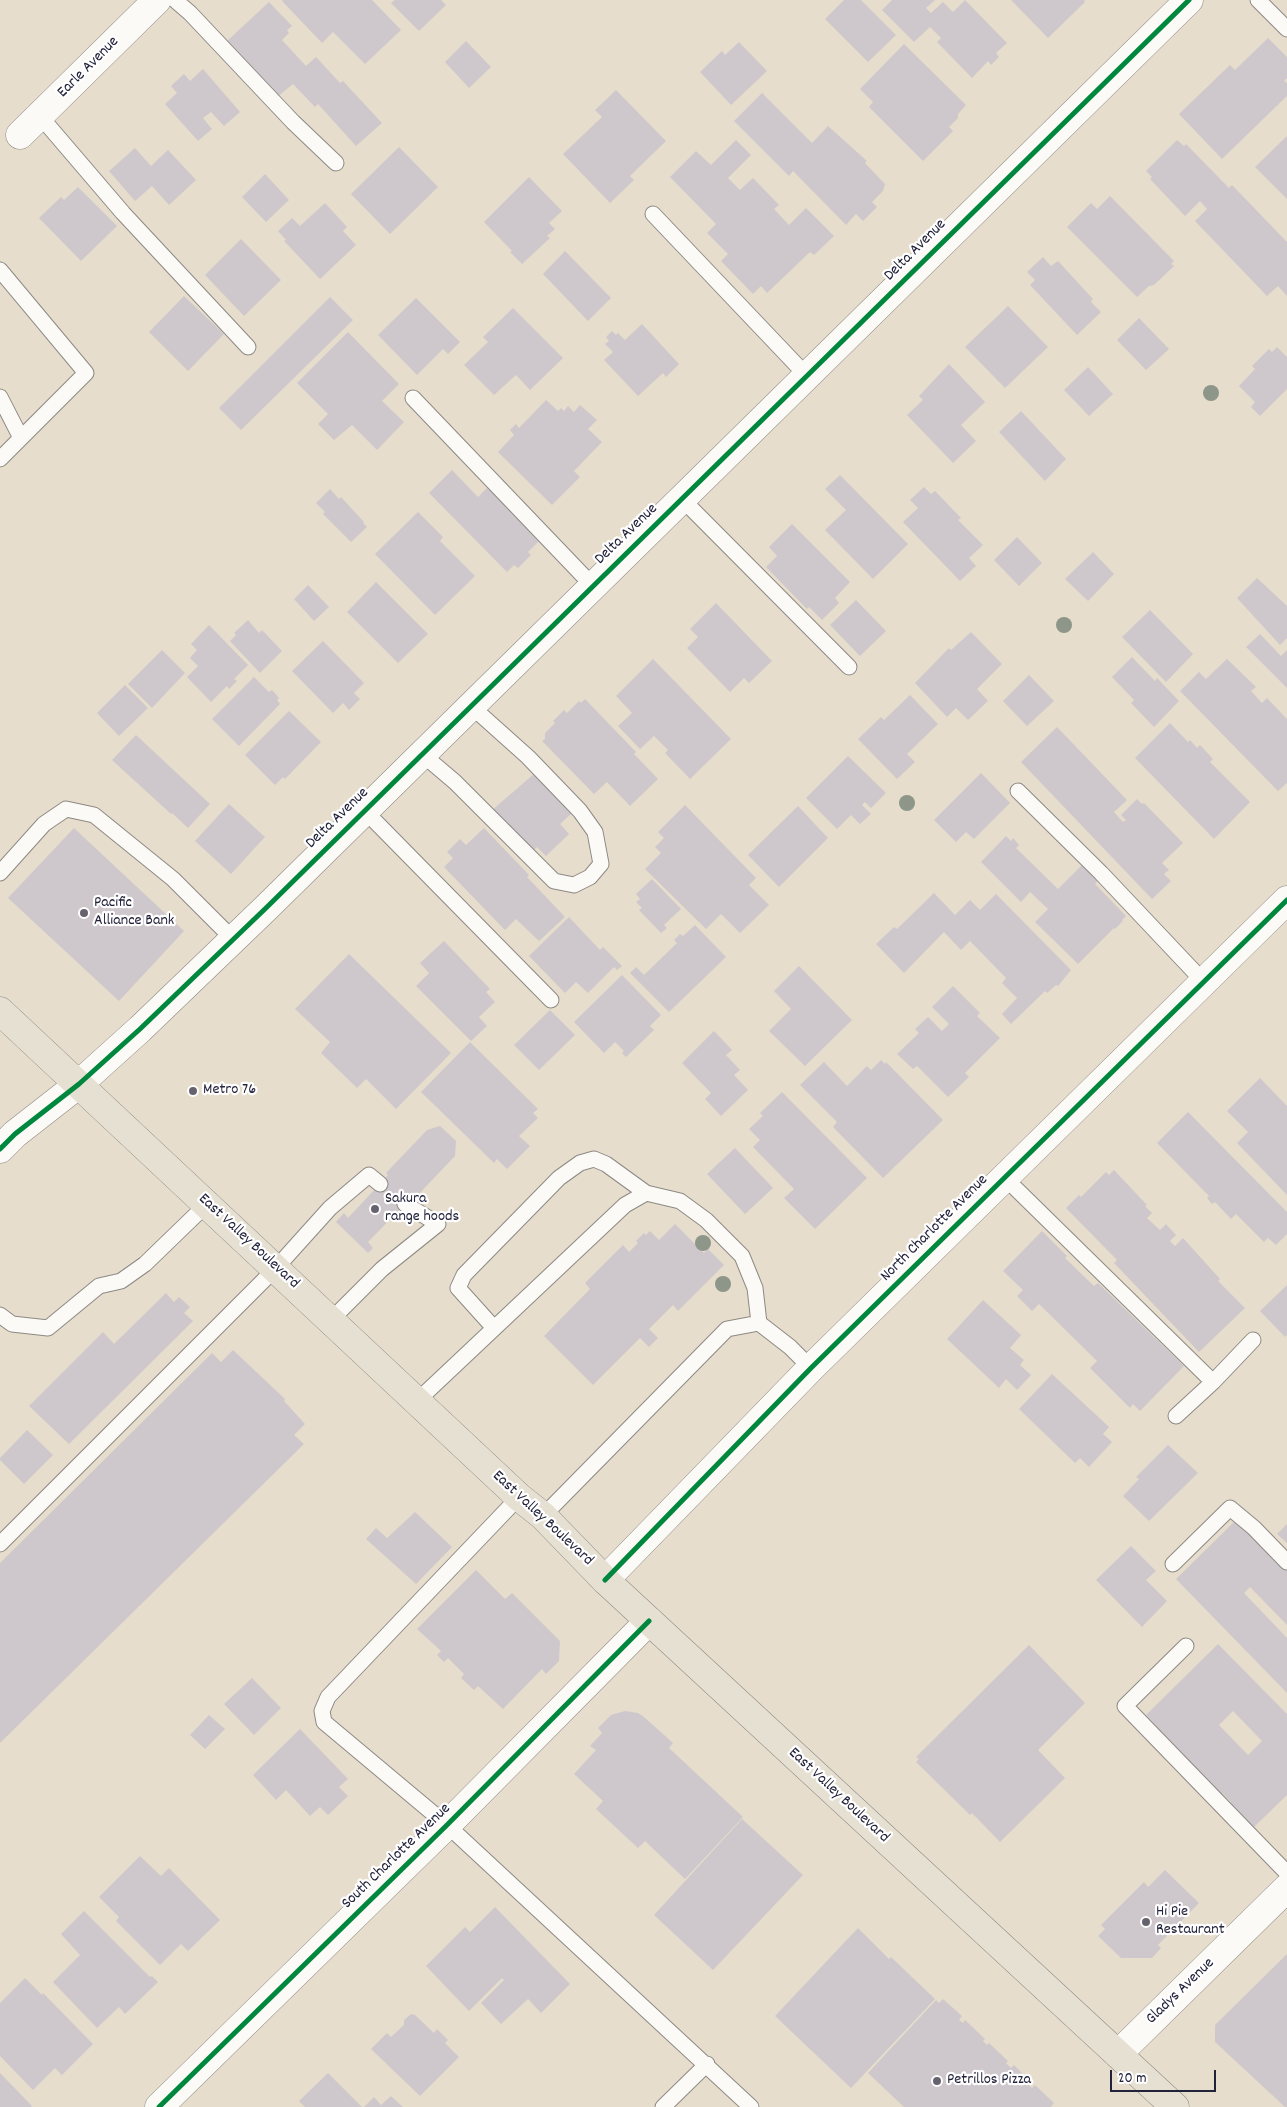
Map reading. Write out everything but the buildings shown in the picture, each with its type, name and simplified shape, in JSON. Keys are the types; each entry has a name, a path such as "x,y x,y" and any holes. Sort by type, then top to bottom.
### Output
{"main road":[{"name":"East Valley Boulevard","path":"0,1011 519,1497 543,1516 605,1580 1118,2054 1170,2106"}],"street":[{"name":"Earle Avenue","path":"20,135 157,0"},
{"name":"Delta Avenue","path":"0,1149 15,1134 79,1084 233,939 1189,0"},
{"name":"North Charlotte Avenue","path":"605,1580 811,1368 1287,900"},
{"name":"South Charlotte Avenue","path":"159,2107 447,1826 650,1621"},
{"name":"Gladys Avenue","path":"1118,2054 1287,1888"}],"lane":[{"path":"174,0 190,13 293,122 336,163"},
{"path":"1258,0 1287,29"},
{"path":"40,116 123,213 248,347"},
{"path":"653,214 807,376"},
{"path":"0,270 86,373 0,459"},
{"path":"0,397 21,438"},
{"path":"413,398 593,586"},
{"path":"682,499 849,667"},
{"path":"422,754 455,782 554,882 574,885 590,877 601,864 595,832 580,811 528,758 471,706"},
{"path":"1018,791 1101,873 1204,982"},
{"path":"0,873 44,824 66,809 94,815 173,879 233,939"},
{"path":"365,811 551,1000"},
{"path":"494,1328 458,1288 464,1274 559,1178 580,1163 594,1159 606,1164 646,1193 680,1201 706,1220 742,1256 755,1288 759,1323 790,1346 811,1368"},
{"path":"0,1544 276,1268 330,1208 369,1174 380,1184"},
{"path":"1005,1178 1213,1382"},
{"path":"417,1401 625,1205 646,1193"},
{"path":"0,1315 12,1324 48,1328 100,1286 121,1281 145,1264 207,1204"},
{"path":"331,1320 382,1269 438,1224 405,1204"},
{"path":"543,1516 727,1329 759,1323"},
{"path":"1176,1416 1213,1382 1253,1340"},
{"path":"519,1497 328,1697 322,1711 324,1722 447,1826 707,2064 751,2107"},
{"path":"1173,1564 1230,1508 1254,1528 1287,1562"},
{"path":"1186,1646 1125,1706 1287,1873"},
{"path":"663,2107 707,2064"}],"cycle path":[{"path":"0,1149 15,1134 79,1084 140,1029 267,907 1189,0"},
{"path":"605,1580 811,1368 1287,900"},
{"path":"159,2107 447,1825 649,1621"}],"place":[{"name":"Pacific Alliance Bank","path":"84,913"},
{"name":"Metro 76","path":"193,1091"},
{"name":"Sakura range hoods","path":"375,1209"},
{"name":"Hi Pie Restaurant","path":"1146,1922"},
{"name":"Petrillos Pizza","path":"937,2081"}]}
